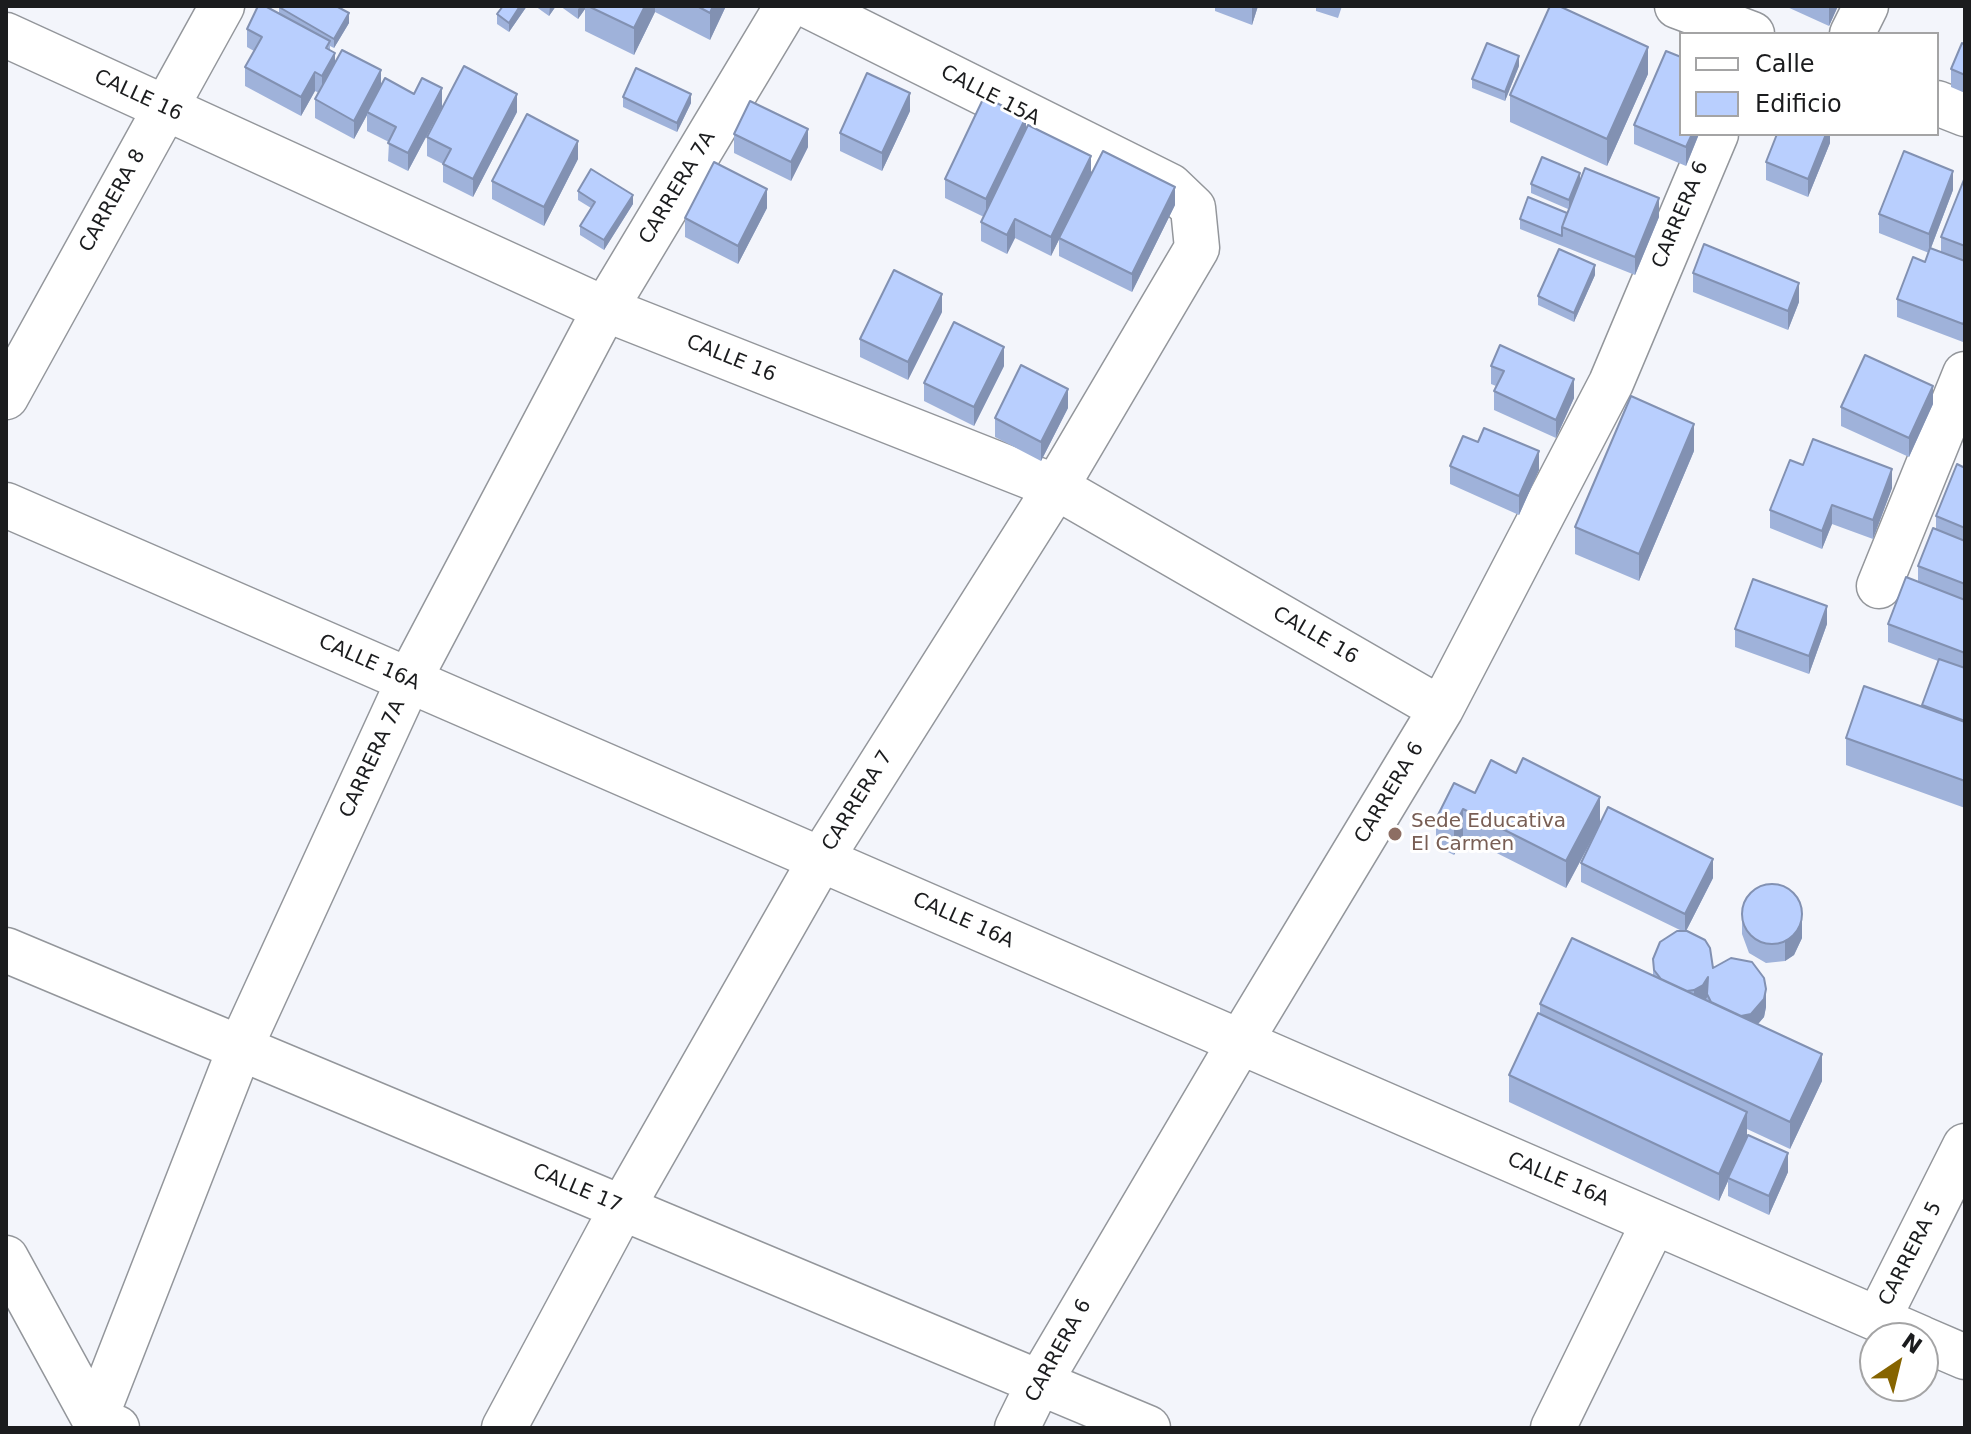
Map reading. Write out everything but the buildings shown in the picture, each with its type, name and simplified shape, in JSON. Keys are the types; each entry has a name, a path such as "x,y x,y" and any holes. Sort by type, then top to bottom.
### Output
{"street":[{"name":"CARRERA 8","path":"6,397 222,6"},
{"name":"CARRERA 7A","path":"103,1425 240,1048 409,680 605,309 787,6"},
{"name":"CALLE 15A","path":"809,6 1170,186"},
{"path":"1677,6 1747,32"},
{"path":"1853,32 1866,6"},
{"name":"CALLE 16","path":"6,35 605,309 1056,487 1441,709"},
{"path":"1939,104 1965,114"},
{"name":"CARRERA 6","path":"1017,1428 1039,1383 1240,1042 1441,709 1611,383 1715,136"},
{"name":"CARRERA 7","path":"504,1428 622,1208 821,859 1056,487 1197,248 1193,208 1170,186"},
{"path":"1879,586 1965,374"},
{"name":"CALLE 16A","path":"6,505 1885,1322"},
{"name":"CALLE 17","path":"6,950 1148,1428"},
{"name":"CARRERA 5","path":"1878,1319 1965,1146"},
{"path":"1553,1428 1654,1222"},
{"path":"6,1258 103,1425"},
{"name":"CALLE 16A","path":"1939,1346 1965,1357"}],"place":[{"name":"Sede Educativa El Carmen","path":"1395,834"}]}
